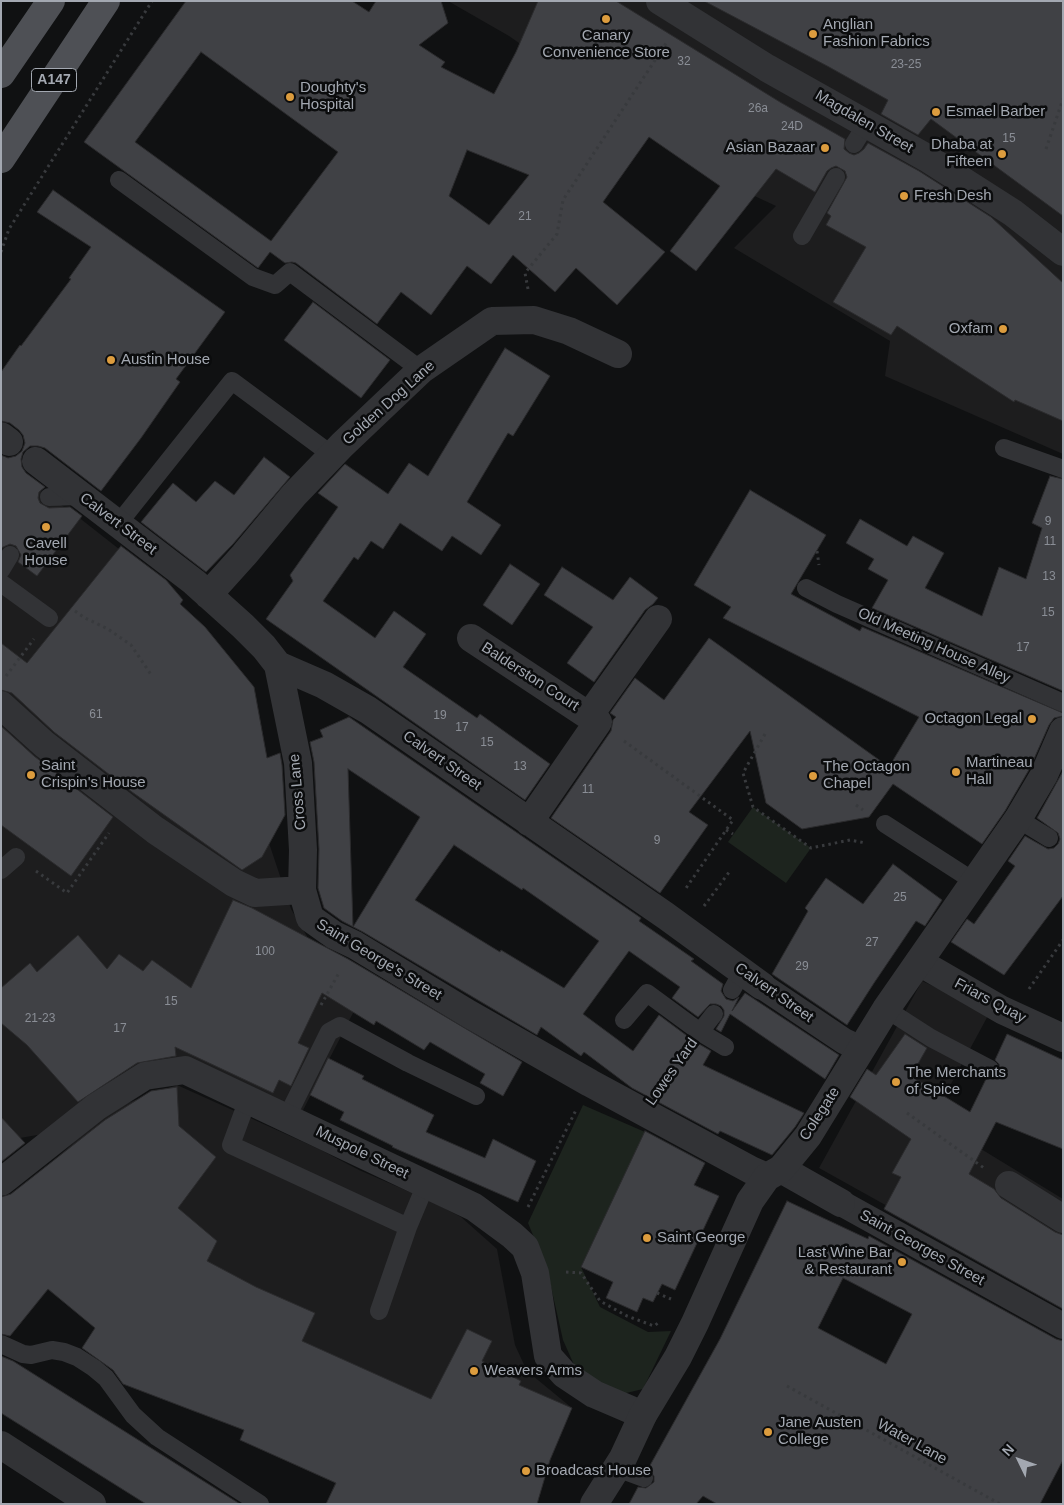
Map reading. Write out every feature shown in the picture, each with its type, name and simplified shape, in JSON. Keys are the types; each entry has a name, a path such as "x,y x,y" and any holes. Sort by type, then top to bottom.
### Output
{"main road":[{"name":"A147","path":"1,74 51,1"},
{"name":"A147","path":"1,158 106,1"}],"street":[{"name":"Magdalen Street","path":"660,1 767,68 860,134 927,158 1013,213 1063,252"},
{"path":"1,166 18,134"},
{"name":"Golden Dog Lane","path":"208,594 244,556 294,496 332,455 421,370 492,321 534,320 569,331 618,354"},
{"name":"Calvert Street","path":"36,461 194,582 243,626 264,647 278,665 324,685 368,710 676,924 745,983 860,1049"},
{"name":"Balderston Court","path":"529,822 658,619"},
{"name":"Balderston Court","path":"471,638 594,719"},
{"name":"Cross Lane","path":"278,665 298,763 303,850 302,890"},
{"path":"1,705 44,744 155,830 226,877 254,894 302,890"},
{"name":"Colegate","path":"594,1504 617,1468 643,1415 678,1357 750,1201 808,1136 886,1009 1018,819 1044,775 1063,731"},
{"name":"Saint George's Street","path":"302,890 310,918 334,935 355,945 469,1014 590,1083 751,1170 774,1172"},
{"name":"Friars Quay","path":"919,962 1012,1014 1063,1038"},
{"name":"Muspole Street","path":"1,1182 96,1107 145,1076 185,1070 474,1207 512,1234 525,1247 535,1273 548,1356 564,1374 594,1394 643,1415"},
{"name":"Saint Georges Street","path":"774,1172 841,1204 1063,1326"},
{"path":"1009,1185 1063,1219"},
{"path":"1,1446 92,1504"}],"lane":[{"path":"802,236 836,177"},
{"path":"119,180 253,277 275,285 290,272 421,370"},
{"path":"118,524 232,381 332,455"},
{"path":"1004,448 1063,469"},
{"path":"50,497 81,496"},
{"path":"1,583 49,618"},
{"name":"Old Meeting House Alley","path":"806,588 837,604 1063,703"},
{"path":"1018,819 1049,838"},
{"path":"885,824 975,882"},
{"path":"1,870 16,857"},
{"name":"Lowes Yard","path":"624,1020 647,993 700,1032 725,1047"},
{"path":"886,1009 931,1038 990,1069"},
{"name":"Lowes Yard","path":"700,1032 714,1014"},
{"path":"287,1118 329,1032 340,1026 408,1063 476,1096"},
{"path":"248,1099 230,1145 408,1227"},
{"path":"380,1311 408,1227 426,1184"},
{"path":"1,1344 23,1354 31,1355 52,1350 77,1357 106,1378 133,1415 157,1436 260,1504"},
{"path":"617,1468 644,1478"}],"path":[{"path":"1,252 9,229 152,1"},
{"path":"534,320 525,273 558,234 563,200 669,39"},
{"path":"1046,149 1063,99"},
{"path":"1,682 59,605 68,606 131,645 152,676"},
{"path":"594,719 733,820 676,924"},
{"path":"765,734 743,773 753,807 811,848 850,840 872,844 885,824"},
{"path":"16,857 67,893 127,808"},
{"path":"726,830 733,834"},
{"path":"676,924 730,871"},
{"path":"1012,1014 1063,940"},
{"name":"Lowes Yard","path":"644,1112 700,1032"},
{"path":"525,1247 527,1210 590,1083"},
{"path":"907,1113 1009,1185"},
{"path":"564,1271 581,1273 600,1301 627,1316 654,1326 661,1320"},
{"name":"Water Lane","path":"787,1386 1000,1504"}],"shaded area":[{"path":"448,1 1063,1 1063,454 885,376 890,341 734,248 776,206 705,173 509,36"},
{"path":"1,463 77,516 133,560 205,627 254,687 264,745 269,803 269,843 291,909 308,938 372,976 298,1120 184,1069 113,1108 177,1085 319,1149 359,1170 433,1202 461,1217 497,1249 515,1345 527,1371 572,1408 550,1460 537,1504 326,1504 335,1483 240,1440 259,1396 204,1394 198,1413 170,1402 130,1371 136,1360 48,1290 12,1334 34,1178 111,1109 84,1127 20,1138 1,1155"},
{"path":"753,807 811,848 786,883 728,842"},
{"path":"922,981 990,1012 932,1119 1063,1199 1063,1304 819,1168"},
{"path":"583,1105 645,1132 581,1267 600,1307 648,1332 671,1331 643,1389 622,1394 606,1388 575,1367 563,1340 547,1269 528,1223"}],"building":[{"path":"186,1 352,1 369,12 376,1 441,1 448,23 419,45 445,62 441,67 494,94 516,52 538,1 616,1 780,102 845,139 844,149 849,153 854,155 859,153 868,143 919,171 991,217 1063,283 1063,421 1015,400 1014,402 897,326 891,335 833,302 866,247 826,225 831,216 827,213 847,177 845,171 836,166 827,171 815,192 776,169 696,271 670,251 720,186 649,137 603,202 665,252 617,305 576,268 555,292 513,255 491,284 467,266 431,315 401,292 377,324 296,263 285,263 270,252 258,268 84,142","holes":["201,52 338,152 271,241 135,142","467,150 529,175 489,225 449,196"]},
{"path":"704,1 1063,1 1063,216 931,119 918,135 881,114 888,100"},
{"name":"Austin House","path":"53,190 225,312 176,379 180,382 101,491 45,448 30,446 23,452 21,459 22,467 26,473 45,487 39,492 38,498 40,503 49,508 70,507 82,516 37,576 18,562 21,555 16,546 10,544 1,548 1,455 8,458 16,456 22,451 25,443 23,435 19,430 10,423 1,421 1,372 71,279 69,278 91,247 37,212"},
{"path":"313,302 390,360 361,398 284,340"},
{"path":"505,348 550,376 513,436 508,433 467,502 501,525 481,555 452,536 442,551 400,523 383,549 371,541 358,560 354,557 323,601 375,638 394,611 426,634 403,667 477,718 480,714 550,764 525,800 266,619 293,581 290,575 338,507 318,493 345,464 388,494 409,463 428,476"},
{"path":"264,457 290,477 233,544 206,572 141,522 173,483 196,502 215,481 234,495"},
{"path":"1050,476 1063,479 1063,691 872,608 888,580 868,569 874,559 846,543 860,519 907,546 913,536 944,553 925,588 982,616 999,567 1026,579 1042,528 1032,523"},
{"path":"750,490 826,535 791,594 860,631 862,627 1063,713 1063,716 1054,718 1049,725 1030,768 1005,811 982,844 893,784 869,817 802,829 766,803 750,731 689,812 708,825 660,893 551,818 611,731 613,720 616,717 610,713 635,678 664,700 709,638 889,767 919,717 723,618 731,607 694,585"},
{"path":"121,546 166,580 183,600 180,604 205,627 254,687 267,758 280,753 285,815 262,857 242,870 132,792 54,732 12,693 1,690 1,643 27,663"},
{"path":"510,564 540,584 512,625 483,605"},
{"path":"562,567 613,600 630,577 658,598 645,610 594,682 567,663 593,627 544,595"},
{"path":"349,717 641,918 639,921 694,959 691,961 723,984 721,991 726,999 733,1001 739,997 732,1011 745,993 839,1055 825,1079 730,1014 721,1032 716,1029 724,1016 724,1010 721,1006 710,1004 698,1017 672,998 680,987 629,951 583,1014 633,1051 659,1015 711,1051 703,1065 804,1113 772,1155 720,1131 718,1134 632,1088 584,1052 581,1056 541,1027 537,1035 342,921 324,908 318,888 319,849 314,762 310,742 323,737 320,730","holes":["348,769 420,817 353,927","454,845 522,890 523,888 599,941 564,988 501,950 500,952 415,900"]},
{"name":"Saint Crispin's House","path":"1,726 34,756 113,817 71,876 1,825"},
{"path":"1063,771 1063,896 1004,975 951,942 967,919 974,924 1015,866 1008,861 1025,836 1048,849 1054,848 1058,844 1060,839 1058,833 1037,818"},
{"path":"893,864 942,900 925,926 916,921 847,1025 772,974 808,911 805,908 826,878 863,904"},
{"path":"233,900 252,908 348,959 522,1062 503,1096 480,1083 485,1074 430,1042 424,1050 376,1021 374,1025 322,993 298,1043 309,1048 291,1086 279,1080 273,1093 175,1047 176,1056 137,1063 78,1102 27,1045 1,1023 1,988 30,963 37,972 78,935 107,969 119,954 143,971 152,960 191,988"},
{"path":"905,1034 927,1048 911,1076 970,1112 986,1079 995,1078 1000,1073 999,1064 995,1060 1007,1034 1063,1060 1063,1149 996,1122 969,1174 994,1189 1001,1198 1055,1232 1063,1235 1063,1309 884,1209 901,1177 892,1173 911,1139 850,1097 867,1069 876,1075"},
{"path":"328,1058 364,1076 362,1079 434,1115 426,1132 485,1158 493,1139 536,1161 518,1202 392,1147 340,1120 344,1112 310,1095"},
{"path":"177,1087 179,1126 216,1157 178,1208 217,1241 207,1261 256,1287 315,1313 302,1341 431,1399 467,1329 492,1341 482,1361 521,1381 519,1385 572,1408 550,1460 537,1504 326,1504 336,1483 240,1440 244,1430 123,1384 113,1370 82,1348 95,1328 48,1289 10,1336 1,1334 1,1197 11,1194 105,1120 151,1091"},
{"path":"1,1117 25,1143 1,1162"},
{"name":"Saint George","path":"645,1131 705,1163 694,1185 719,1196 675,1290 662,1284 653,1302 643,1298 637,1312 606,1298 613,1282 581,1267"},
{"path":"787,1201 868,1239 869,1236 1056,1339 1063,1341 1063,1460 1040,1504 717,1504 703,1496 696,1504 629,1504 638,1487 646,1488 654,1482 654,1476 648,1469 720,1339","holes":["843,1278 912,1314 886,1364 818,1328"]},
{"path":"1,1356 13,1361 240,1504 146,1504 1,1413"}],"place":[{"name":"Canary Convenience Store","path":"606,19"},
{"name":"Anglian Fashion Fabrics","path":"813,34"},
{"name":"Doughty's Hospital","path":"290,97"},
{"name":"Esmael Barber","path":"936,112"},
{"name":"Asian Bazaar","path":"825,148"},
{"name":"Dhaba at Fifteen","path":"1002,154"},
{"name":"Fresh Desh","path":"904,196"},
{"name":"Oxfam","path":"1003,329"},
{"name":"Austin House","path":"111,360"},
{"name":"Cavell House","path":"46,527"},
{"name":"Octagon Legal","path":"1032,719"},
{"name":"Martineau Hall","path":"956,772"},
{"name":"Saint Crispin's House","path":"31,775"},
{"name":"The Octagon Chapel","path":"813,776"},
{"name":"The Merchants of Spice","path":"896,1082"},
{"name":"Saint George","path":"647,1238"},
{"name":"Last Wine Bar & Restaurant","path":"902,1262"},
{"name":"Weavers Arms","path":"474,1371"},
{"name":"Jane Austen College","path":"768,1432"},
{"name":"Broadcast House","path":"526,1471"}]}
